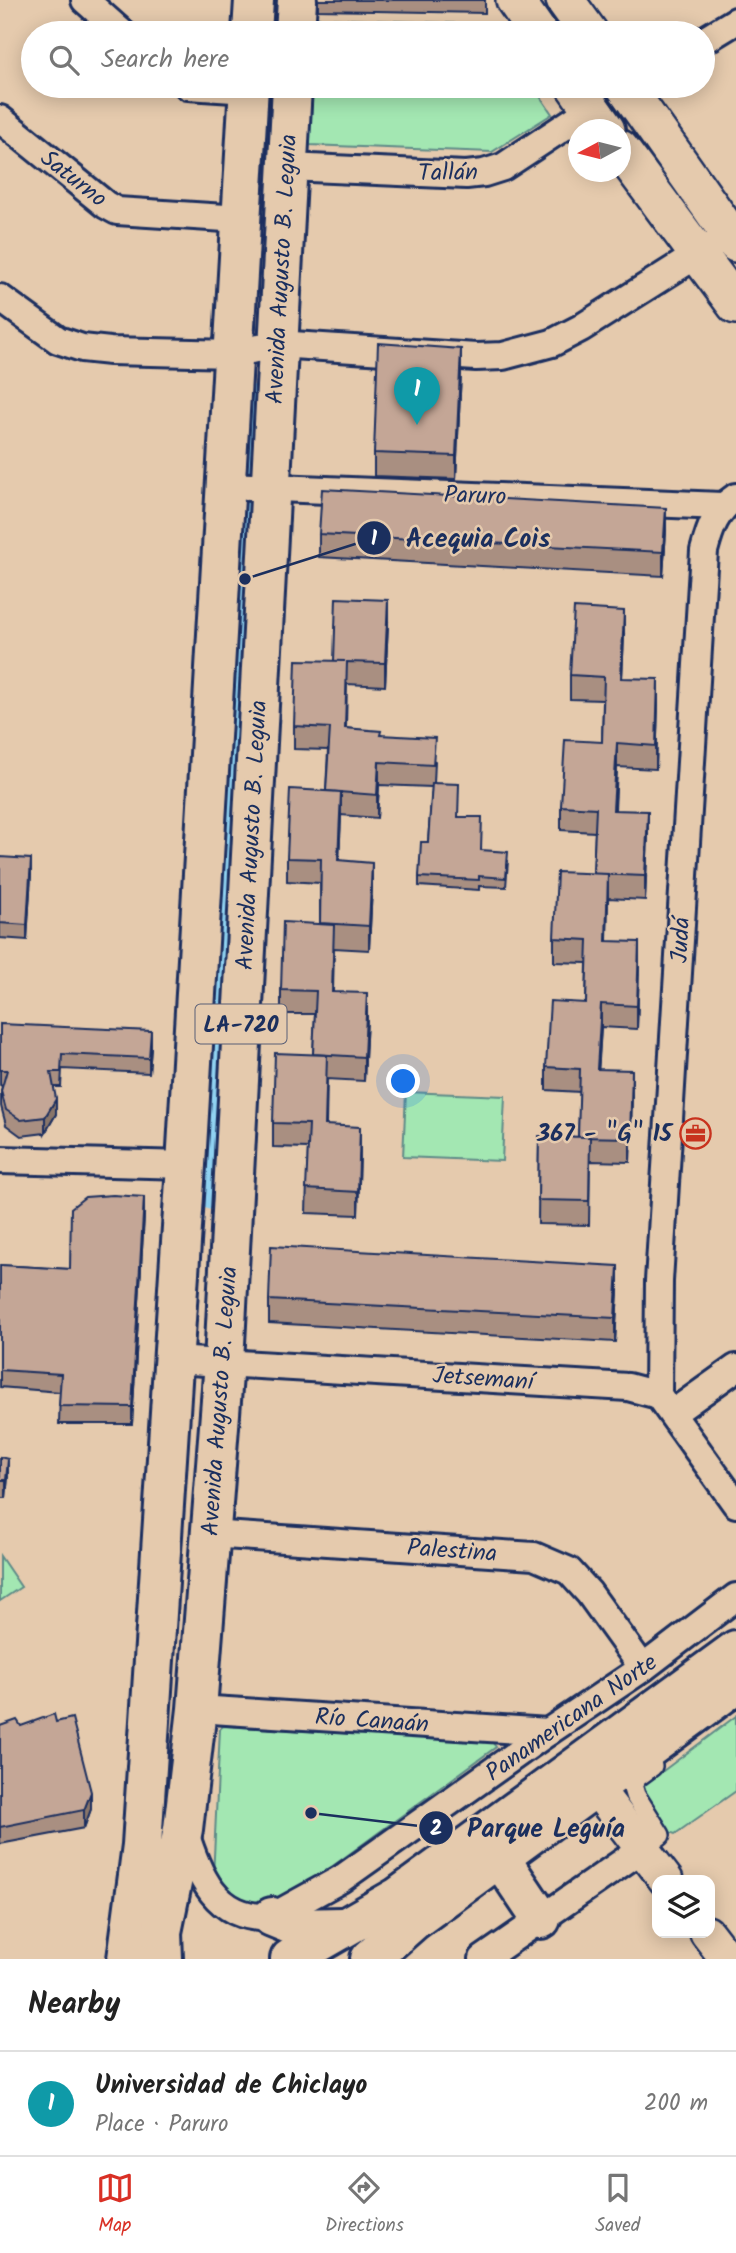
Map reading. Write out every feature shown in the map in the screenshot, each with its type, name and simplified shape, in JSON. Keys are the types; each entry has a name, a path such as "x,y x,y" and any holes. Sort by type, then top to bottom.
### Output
{"main road":[{"path":"253,21 254,0"},
{"path":"296,21 297,0"},
{"path":"515,0 530,21"},
{"path":"565,0 580,21"},
{"name":"Avenida Augusto B. Leguia","path":"127,1959 142,1845 184,1205 228,486 248,98"},
{"name":"Avenida Augusto B. Leguia","path":"163,1959 162,1932 183,1829 197,1709 223,1362 268,488 291,98"},
{"path":"635,98 734,236"},
{"path":"631,163 736,305"},
{"path":"184,1205 232,1208"},
{"name":"Panamericana Norte","path":"290,1959 398,1897 736,1650"},
{"path":"370,1959 413,1921 736,1684"},
{"path":"500,1858 541,1919"},
{"path":"272,1917 299,1928 342,1927"}],"street":[{"path":"85,0 109,21"},
{"path":"715,34 736,21"},
{"name":"Tallán","path":"288,166 466,175 484,173 503,167 591,108"},
{"name":"Saturno","path":"0,119 117,211 241,219"},
{"path":"0,298 58,340 82,348 234,354 276,344 463,356 503,356 552,343 581,328 698,255 734,236"},
{"name":"Paruro","path":"228,486 729,501"},
{"name":"Judá","path":"665,1404 659,1281 704,551 709,532 729,501"},
{"path":"0,1160 186,1164"},
{"name":"Jetsemaní","path":"173,1360 628,1387 665,1404"},
{"path":"736,1368 665,1404 736,1504"},
{"name":"Palestina","path":"210,1534 534,1556 569,1571 589,1593 643,1668"},
{"name":"Panamericana Norte","path":"272,1917 341,1879 643,1668 736,1597"},
{"path":"483,1959 660,1835 635,1795 632,1785 637,1777 736,1707"},
{"name":"Río Canaán","path":"197,1709 548,1732"},
{"path":"595,1787 662,1875"},
{"path":"183,1829 206,1883 223,1906 240,1914 272,1917"},
{"path":"711,1938 727,1959"}],"green space":[{"path":"317,18 392,21 317,21"},
{"path":"312,98 541,98 552,114 492,152 309,145"},
{"path":"406,1092 505,1096 502,1161 403,1157"},
{"path":"0,1556 21,1587 0,1601"},
{"path":"736,1716 736,1791 675,1834 666,1831 640,1794 643,1786"},
{"path":"223,1726 492,1742 496,1747 282,1903 238,1903 213,1878 220,1729"}],"building":[{"path":"378,343 461,349 456,456 374,453"},
{"path":"322,489 666,508 663,552 319,534"},
{"path":"336,598 388,600 385,663 347,662 345,728 381,731 380,735 435,738 433,765 379,762 377,795 326,791 330,728 294,726 296,660 334,661"},
{"path":"574,608 624,611 621,678 658,679 656,746 617,743 613,810 648,811 645,876 593,874 596,808 561,806 565,740 602,742 604,677 570,675"},
{"path":"432,783 459,784 458,817 482,817 481,850 508,852 506,878 479,876 479,880 419,877 421,842 428,842"},
{"path":"290,789 341,792 338,860 372,863 369,926 320,923 321,859 287,858"},
{"path":"0,857 31,859 27,925 0,923"},
{"path":"557,872 608,874 606,941 639,942 637,1006 601,1004 597,1069 632,1070 630,1138 578,1137 580,1069 546,1067 550,1001 586,1003 588,940 554,938"},
{"path":"283,922 334,925 332,992 367,993 364,1057 313,1054 316,991 281,990"},
{"path":"0,1024 151,1031 149,1058 62,1054 61,1072 51,1072 56,1099 45,1117 21,1120 6,1110 1,1091 7,1070 0,1070"},
{"path":"275,1053 327,1055 325,1125 360,1127 358,1192 306,1189 309,1124 273,1123"},
{"path":"539,1136 590,1137 589,1201 538,1200"},
{"path":"85,1197 144,1197 132,1407 59,1406 61,1374 0,1370 0,1265 70,1269 71,1208"},
{"path":"271,1246 618,1266 615,1318 269,1300"},
{"path":"0,1457 8,1459 6,1480 0,1480"},
{"path":"54,1714 56,1722 72,1718 91,1792 84,1810 0,1827 0,1726 17,1720 21,1726"}],"waterway":[{"path":"211,1198 257,396"}],"place":[{"name":"Universidad de Chiclayo","path":"417,425"},
{"name":"Acequia Cois","path":"245,579"},
{"name":"367 - \"G\" 15","path":"695,1133"},
{"name":"Parque Leguía","path":"311,1813"}]}
